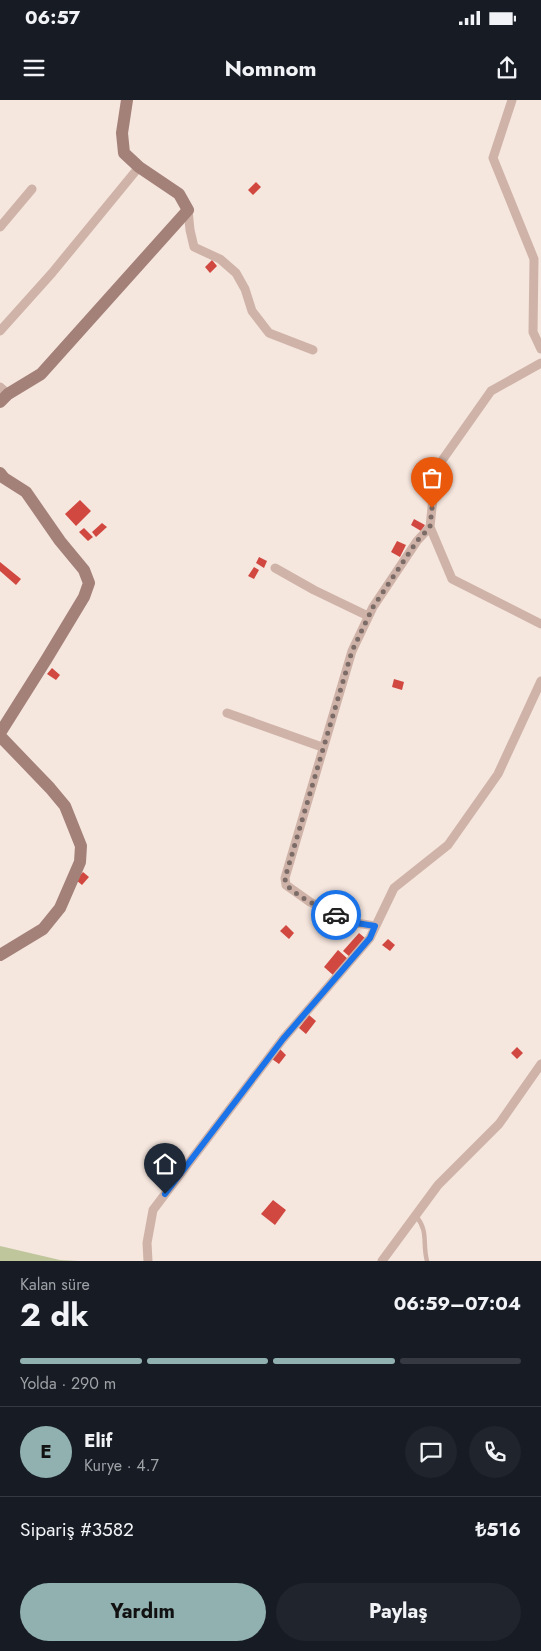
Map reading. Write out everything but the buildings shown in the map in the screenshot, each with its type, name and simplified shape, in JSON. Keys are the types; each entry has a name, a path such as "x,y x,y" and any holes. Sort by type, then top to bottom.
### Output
{"street":[{"path":"127,100 122,133 124,153 139,167 179,194 188,210 194,247 220,259 236,273 245,290 252,311 270,333 313,350"},
{"path":"512,100 493,158 534,259 533,332 541,349"},
{"path":"0,332 52,274 139,167"},
{"path":"0,227 3,216 32,188"},
{"path":"3,394 42,374 188,210"},
{"path":"541,363 491,391 436,469 430,527 452,579 541,624"},
{"path":"0,473 4,478 26,492 60,542 84,570 89,583 84,597 0,735 65,806 80,846 80,862 60,908 43,929 0,955"},
{"path":"375,926 350,922 310,902 286,885 285,878 322,747 352,651 368,616 417,541 430,527"},
{"path":"275,568 314,590 368,616"},
{"path":"148,1261 147,1243 153,1210 283,1039 370,938 394,888 448,845 498,774 541,681"},
{"path":"227,713 322,747"},
{"path":"382,1261 438,1185 499,1124 541,1064"}],"lane":[{"path":"415,1215 422,1223 425,1232 424,1249 427,1261"}],"green space":[{"path":"0,1246 60,1260 79,1261 0,1261"}],"way so far":[{"path":"336,915 310,902 286,885 285,878 332,713 352,651 373,607 417,541 430,527 432,508"}],"route":[{"path":"165,1194 283,1039 370,938 375,926 350,922 336,915"}]}
